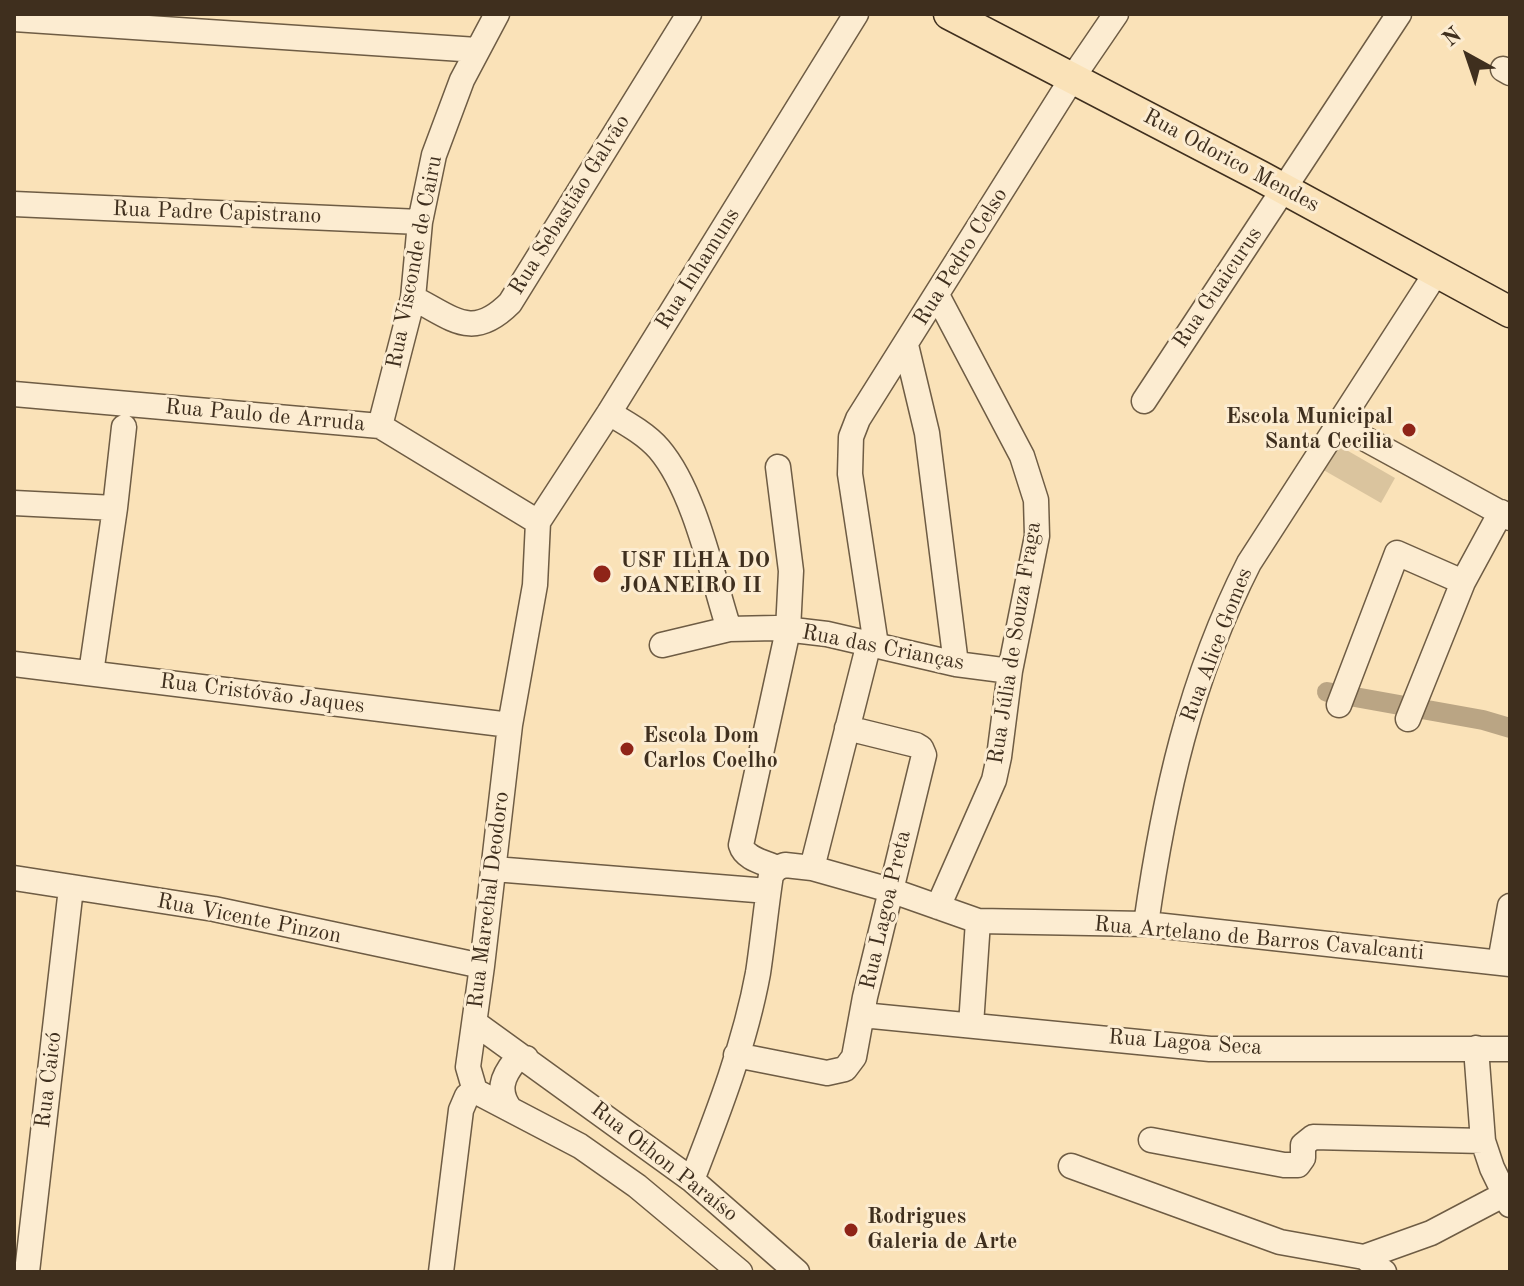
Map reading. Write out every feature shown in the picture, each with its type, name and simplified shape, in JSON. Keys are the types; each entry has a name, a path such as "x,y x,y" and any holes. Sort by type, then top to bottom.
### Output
{"main road":[{"name":"Rua Odorico Mendes","path":"949,14 1285,189 1510,312"}],"street":[{"name":"Rua Visconde de Cairu","path":"380,426 413,298 420,222 434,155 451,106 497,14"},
{"name":"Rua Sebastião Galvão","path":"413,298 464,324 494,319 510,303 689,14"},
{"name":"Rua Inhamuns","path":"538,522 856,14"},
{"name":"Rua Pedro Celso","path":"872,644 850,474 851,437 858,419 1073,77 1116,14"},
{"name":"Rua Guaicurus","path":"1144,401 1399,14"},
{"path":"14,19 477,50"},
{"name":"Rua Padre Capistrano","path":"14,204 420,222"},
{"name":"Rua Alice Gomes","path":"1146,924 1157,843 1175,758 1230,600 1249,563 1436,273"},
{"name":"Rua Júlia de Souza Fraga","path":"937,295 1022,456 1036,500 1037,536 1010,671 994,780 938,907"},
{"path":"906,345 927,433 956,664"},
{"name":"Rua Paulo de Arruda","path":"14,394 380,426 538,522"},
{"path":"609,413 658,447 674,470 695,520 729,629"},
{"path":"1338,424 1505,515 1463,582 1409,718"},
{"path":"91,673 124,427"},
{"path":"692,1180 736,1055 757,975 771,875 777,868 749,856 741,845 788,630 791,571 778,467"},
{"path":"14,503 115,508"},
{"name":"Rua Marechal Deodoro","path":"475,1091 468,1067 510,725 535,585 538,522"},
{"path":"1339,704 1397,553 1463,582"},
{"name":"Rua das Crianças","path":"662,645 729,629 788,630 872,644 956,664 1010,671"},
{"path":"812,868 847,728 872,644"},
{"name":"Rua Cristóvão Jaques","path":"14,664 510,725"},
{"name":"Rua Lagoa Preta","path":"736,1055 827,1073 845,1069 854,1057 890,890 924,755 916,745 847,728"},
{"name":"Rua Artelano de Barros Cavalcanti","path":"777,868 785,865 812,868 890,890 978,921 1146,924 1505,963"},
{"path":"494,869 768,891"},
{"name":"Rua Vicente Pinzon","path":"14,878 214,909 482,966"},
{"name":"Rua Caicó","path":"27,1272 71,888"},
{"path":"1505,963 1510,906"},
{"path":"971,1025 978,921"},
{"name":"Rua Lagoa Seca","path":"862,1015 1210,1049 1510,1049"},
{"name":"Rua Othon Paraíso","path":"475,1023 692,1180 797,1272"},
{"path":"1364,1257 1431,1233 1507,1200 1483,1141 1476,1048"},
{"path":"510,1109 502,1092 503,1078 515,1061 526,1058"},
{"path":"441,1272 461,1110 467,1096 475,1091"},
{"name":"Rua Othon Paraíso","path":"475,1091 580,1146 626,1178 740,1272"},
{"path":"1151,1140 1284,1165 1301,1163 1303,1145 1313,1137 1483,1141"},
{"path":"1071,1166 1280,1242 1364,1257 1384,1272"}],"shaded area":[{"path":"1336,444 1395,478 1381,503 1320,468"}],"waterway":[{"path":"1327,692 1483,720 1510,728"}],"place":[{"name":"Escola Municipal Santa Cecilia","path":"1409,430"},
{"name":"USF ILHA DO JOANEIRO II","path":"602,574"},
{"name":"Escola Dom Carlos Coelho","path":"627,749"},
{"name":"Rodrigues Galeria de Arte","path":"851,1230"}]}
